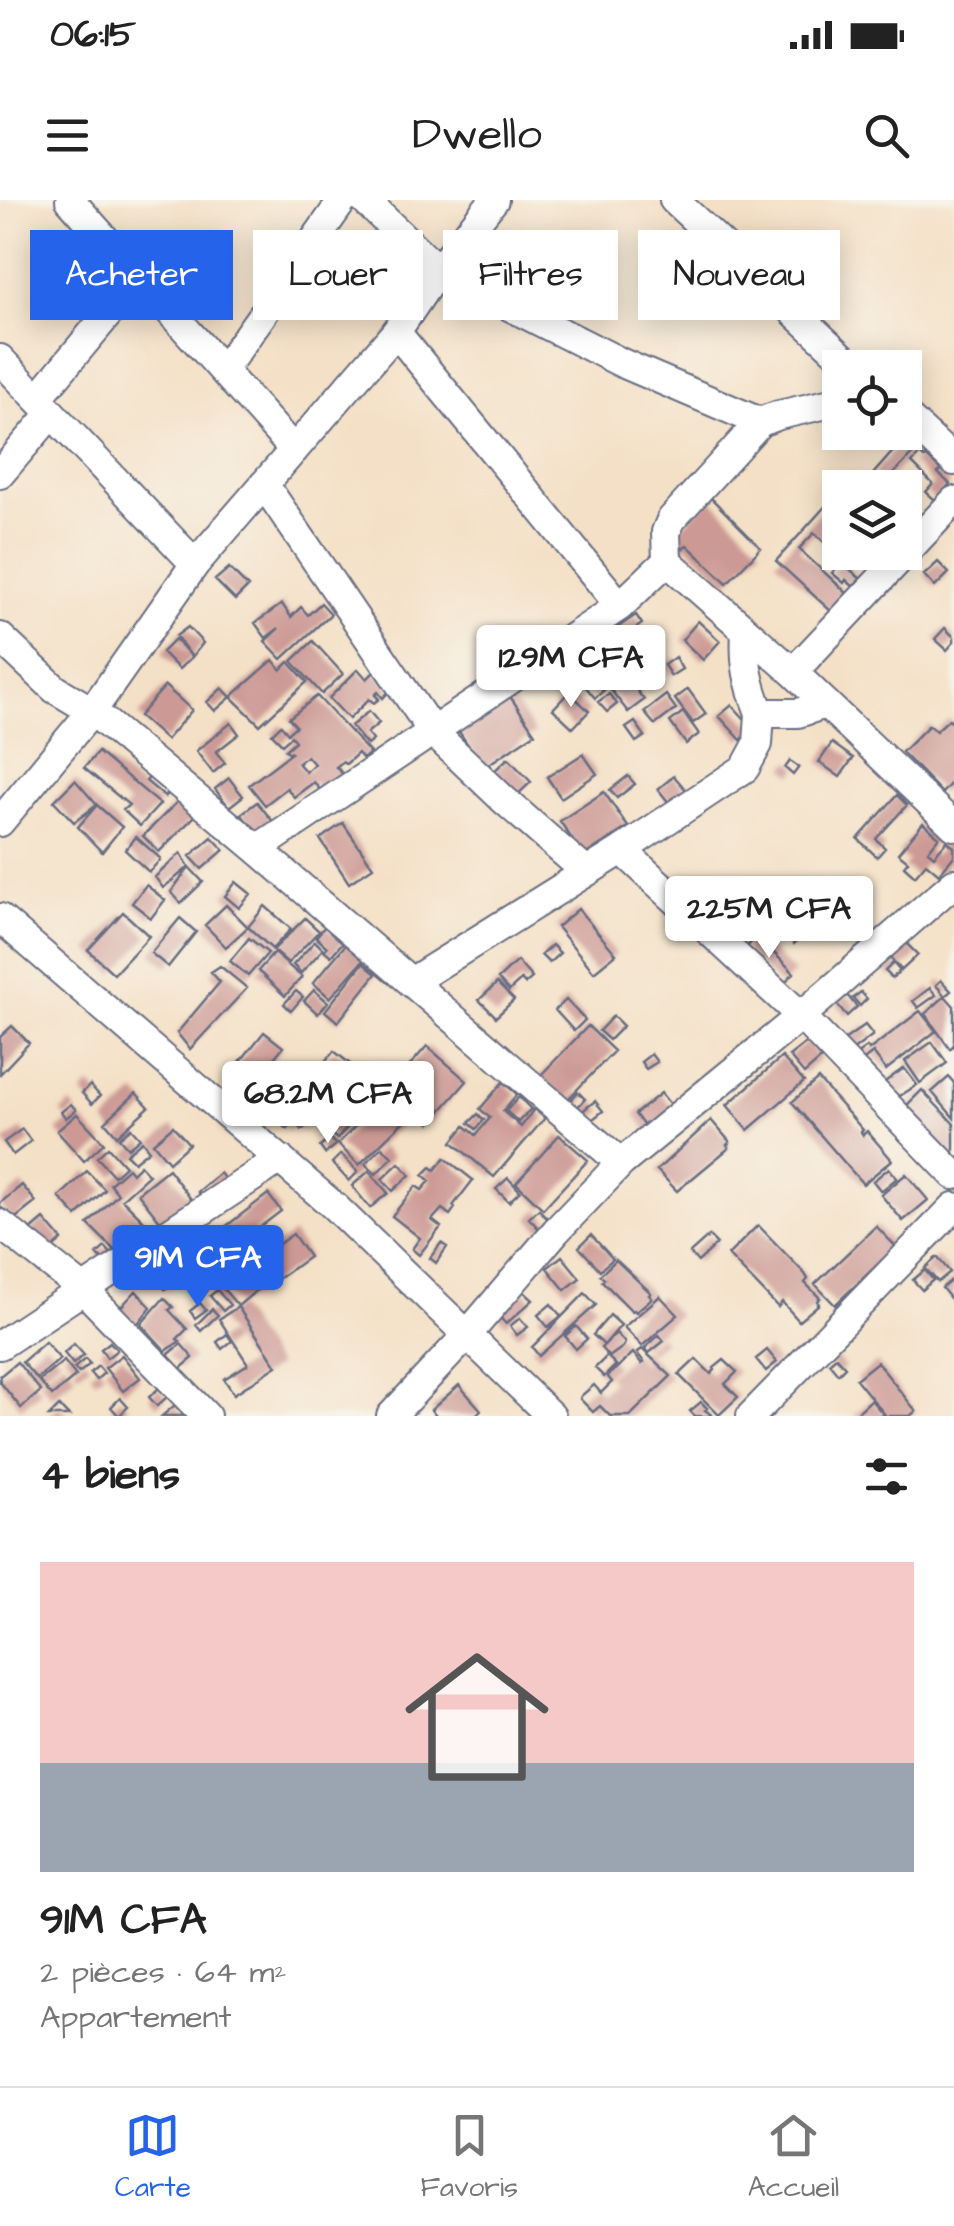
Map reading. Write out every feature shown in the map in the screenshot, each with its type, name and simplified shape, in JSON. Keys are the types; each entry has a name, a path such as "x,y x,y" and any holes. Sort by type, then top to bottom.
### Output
{"street":[{"path":"70,200 98,230"},
{"path":"223,370 343,200"},
{"path":"364,200 438,270 622,363 760,422"},
{"path":"0,822 92,711 195,564 396,332 438,270 494,200"},
{"path":"674,200 835,350"},
{"path":"0,474 108,320"},
{"path":"179,320 294,450"},
{"path":"396,332 620,606"},
{"path":"0,359 195,564"},
{"path":"822,405 760,422 672,520 666,532 667,561 793,672 954,826"},
{"path":"922,431 954,462"},
{"path":"264,484 432,732 585,871"},
{"path":"793,672 954,501"},
{"path":"258,849 620,606 667,561"},
{"path":"411,982 622,850 744,768 758,744 760,714 747,680 746,631"},
{"path":"0,636 55,689 92,711 258,849 620,1163"},
{"path":"760,714 798,714 826,704"},
{"path":"622,850 801,1016 954,1175"},
{"path":"391,1416 620,1163 801,1016 954,882"},
{"path":"0,918 335,1207 551,1416"},
{"path":"0,1346 280,1159"},
{"path":"751,1416 954,1208"},
{"path":"0,1224 84,1290 206,1416"}],"building":[{"path":"894,450 915,451 897,470 877,470"},
{"path":"920,454 927,457 950,484 935,500 926,492 933,484 912,463"},
{"path":"711,498 761,548 727,583 687,545 683,549 670,537"},
{"path":"822,510 822,540 814,533 799,549 849,595 833,613 776,561"},
{"path":"938,562 949,573 935,587 924,575"},
{"path":"229,568 248,587 235,600 215,580"},
{"path":"851,570 862,580 855,588 832,573"},
{"path":"321,603 331,614 282,659 265,641 279,628 266,638 255,623 282,604 291,617 301,607 308,615"},
{"path":"636,615 642,624 636,628 655,653 642,663 617,628"},
{"path":"698,621 720,641 703,660 682,640"},
{"path":"188,627 203,643 192,657 176,636"},
{"path":"945,628 954,637 947,650 935,639"},
{"path":"175,639 192,657 179,669 162,652"},
{"path":"313,641 343,674 322,694 292,661"},
{"path":"578,653 594,673 582,682 567,661"},
{"path":"675,657 682,669 671,676 664,665"},
{"path":"613,659 644,700 628,712 597,672"},
{"path":"273,660 281,670 289,662 307,682 260,725 231,697"},
{"path":"358,669 367,679 375,671 392,688 383,698 378,692 375,695 379,699 374,703 369,699 349,719 329,698"},
{"path":"594,678 604,690 595,698 585,686"},
{"path":"165,686 192,710 166,740 139,716"},
{"path":"222,688 231,697 215,711 207,702"},
{"path":"688,689 706,714 693,723 675,699"},
{"path":"507,692 535,733 483,768 456,727"},
{"path":"569,692 589,711 573,728 553,709"},
{"path":"609,694 617,704 607,712 598,702"},
{"path":"666,695 676,709 655,725 644,712"},
{"path":"317,696 370,753 363,759 358,753 336,767 345,776 324,795 314,782 294,797 287,788 265,805 249,785 291,753 285,750 295,741 291,736 282,744 272,734 281,725 288,733 296,726 289,718","holes":["307,756 314,764 306,772 298,763"]},
{"path":"732,705 754,729 741,740 719,716"},
{"path":"369,711 379,723 367,733 373,740 367,745 351,726"},
{"path":"683,712 699,734 686,744 670,722"},
{"path":"949,719 954,724 954,780 942,793 902,752 929,725 936,731"},
{"path":"635,722 645,736 636,742 626,728"},
{"path":"231,723 239,734 216,752 225,763 213,773 196,751"},
{"path":"832,743 853,758 840,777 819,762"},
{"path":"98,752 160,804 140,826 123,810 129,805 84,768"},
{"path":"583,754 597,774 561,798 547,777"},
{"path":"508,758 531,782 514,798 491,774"},
{"path":"790,761 799,767 793,775 785,768"},
{"path":"153,773 172,789 165,797 146,781"},
{"path":"628,776 635,784 617,798 610,790"},
{"path":"674,776 686,790 669,803 658,789"},
{"path":"229,778 243,796 229,807 215,789"},
{"path":"75,780 97,805 74,822 54,801"},
{"path":"604,792 628,827 583,856 560,821"},
{"path":"897,795 907,805 876,839 885,848 877,857 858,839"},
{"path":"180,799 196,815 159,852 143,836"},
{"path":"257,802 275,824 259,837 241,814"},
{"path":"97,805 122,827 102,852 78,827"},
{"path":"343,823 373,867 349,883 320,839"},
{"path":"923,823 939,837 928,851 934,856 947,841 954,847 954,856 939,874 926,863 915,876 904,866 908,861 898,853"},
{"path":"136,837 161,859 149,872 125,850"},
{"path":"212,837 224,850 202,869 190,856"},
{"path":"181,853 189,867 163,888 155,877"},
{"path":"189,867 203,882 181,903 171,892"},
{"path":"236,882 251,894 239,908 225,896"},
{"path":"146,885 165,900 151,918 132,903"},
{"path":"226,905 248,927 226,947 205,925"},
{"path":"776,905 790,916 782,925 769,914"},
{"path":"265,906 291,929 272,949 248,927"},
{"path":"578,909 616,954 594,972 557,927"},
{"path":"123,912 149,936 114,974 88,950"},
{"path":"180,918 196,932 168,967 151,953"},
{"path":"305,918 319,931 288,963 273,950"},
{"path":"791,919 804,934 794,944 781,928"},
{"path":"325,926 343,942 331,956 316,937"},
{"path":"757,936 794,973 781,986 744,950"},
{"path":"249,938 268,953 248,976 230,961"},
{"path":"315,941 323,949 301,973 293,965"},
{"path":"905,942 918,955 902,970 889,957"},
{"path":"347,943 365,958 330,998 313,983"},
{"path":"552,945 560,953 549,963 541,955"},
{"path":"274,953 302,977 285,996 258,971"},
{"path":"517,961 532,978 525,984 521,980 509,991 498,979"},
{"path":"363,963 376,974 338,1022 325,1011"},
{"path":"893,963 900,971 892,978 885,971"},
{"path":"220,966 247,988 190,1049 177,1033 220,982 211,972"},
{"path":"941,980 951,991 945,996 936,985"},
{"path":"497,983 514,1000 496,1017 479,1000"},
{"path":"930,988 936,995 918,1008 913,1001"},
{"path":"314,990 328,1002 318,1014 304,1001"},
{"path":"296,991 303,997 291,1011 284,1004"},
{"path":"861,992 867,999 860,1006 853,998"},
{"path":"847,995 857,1007 847,1016 837,1004"},
{"path":"945,996 954,1006 954,1045 950,1049 925,1014"},
{"path":"566,1000 585,1020 574,1031 555,1010"},
{"path":"920,1011 936,1031 886,1070 873,1053 861,1062 856,1055 867,1047 869,1050"},
{"path":"613,1016 623,1026 609,1040 599,1031"},
{"path":"865,1025 873,1035 852,1051 844,1040"},
{"path":"12,1026 29,1043 0,1074 0,1037"},
{"path":"588,1026 614,1051 566,1101 540,1076"},
{"path":"264,1032 283,1047 249,1089 230,1074"},
{"path":"807,1042 821,1059 804,1074 789,1056"},
{"path":"932,1042 947,1063 920,1083 905,1061"},
{"path":"427,1046 467,1081 430,1123 390,1088"},
{"path":"334,1051 380,1088 364,1107 350,1095 332,1118 301,1092"},
{"path":"651,1054 657,1062 646,1069 641,1062"},
{"path":"782,1057 804,1082 748,1130 727,1105"},
{"path":"904,1068 917,1085 895,1099 882,1084"},
{"path":"949,1077 954,1083 954,1118 932,1092"},
{"path":"818,1079 863,1130 863,1135 867,1131 892,1160 863,1184 792,1102"},
{"path":"503,1082 517,1094 503,1111 521,1127 534,1109 545,1118 494,1177 452,1142 465,1126 476,1135 490,1118 480,1109"},
{"path":"90,1085 100,1096 92,1104 82,1093"},
{"path":"922,1090 954,1124 954,1159 905,1107"},
{"path":"578,1092 585,1099 576,1109 569,1102"},
{"path":"136,1093 149,1107 117,1136 105,1122"},
{"path":"661,1093 676,1112 649,1133 635,1114"},
{"path":"385,1096 407,1118 359,1165 338,1144"},
{"path":"519,1097 531,1109 518,1122 506,1111"},
{"path":"355,1100 364,1109 337,1139 328,1131"},
{"path":"595,1101 603,1111 588,1123 580,1113"},
{"path":"71,1104 76,1110 66,1118 61,1112"},
{"path":"296,1105 302,1110 288,1129 281,1124"},
{"path":"308,1113 313,1120 302,1130 296,1123"},
{"path":"77,1114 104,1143 84,1161 57,1131"},
{"path":"478,1114 484,1120 476,1129 469,1123"},
{"path":"711,1120 730,1142 729,1148 677,1191 657,1170"},
{"path":"173,1126 189,1144 169,1162 153,1143"},
{"path":"131,1128 140,1138 128,1148 119,1138"},
{"path":"22,1129 31,1141 13,1155 4,1142"},
{"path":"559,1135 588,1160 543,1209 516,1183"},
{"path":"330,1138 336,1145 325,1154 320,1147"},
{"path":"142,1141 149,1150 134,1162 126,1154"},
{"path":"108,1147 125,1166 114,1176 97,1157"},
{"path":"382,1147 392,1157 376,1174 365,1164"},
{"path":"341,1154 358,1172 349,1181 332,1163"},
{"path":"445,1158 473,1180 450,1215 442,1209 432,1220 441,1227 419,1255 412,1249 420,1238 392,1216 416,1186 422,1190 430,1181 423,1175 431,1167 435,1170"},
{"path":"399,1163 410,1175 393,1191 382,1179"},
{"path":"140,1165 149,1175 122,1199 151,1228 121,1257 88,1224 118,1194 110,1184 128,1168 132,1173"},
{"path":"889,1168 897,1178 881,1191 873,1181"},
{"path":"168,1169 194,1203 164,1226 138,1193"},
{"path":"87,1171 105,1190 77,1216 59,1197"},
{"path":"369,1171 388,1193 370,1208 352,1186"},
{"path":"220,1173 226,1181 204,1199 198,1192"},
{"path":"906,1174 928,1200 903,1221 881,1195"},
{"path":"508,1178 520,1191 509,1202 496,1189"},
{"path":"22,1185 36,1202 12,1221 0,1203"},
{"path":"268,1194 281,1211 234,1247 220,1231"},
{"path":"539,1209 550,1222 540,1230 529,1218"},
{"path":"44,1219 62,1240 48,1252 30,1231"},
{"path":"758,1225 805,1274 805,1283 820,1298 819,1304 799,1321 782,1302 778,1307 728,1255"},
{"path":"876,1226 896,1247 835,1305 815,1284"},
{"path":"218,1231 233,1250 209,1270 193,1251"},
{"path":"293,1234 309,1257 269,1285 253,1262"},
{"path":"591,1235 613,1259 600,1270 579,1247"},
{"path":"709,1236 717,1244 698,1262 690,1253"},
{"path":"441,1243 447,1247 436,1263 430,1258"},
{"path":"105,1247 114,1257 106,1264 97,1254"},
{"path":"562,1256 580,1278 565,1290 547,1268"},
{"path":"937,1257 950,1272 938,1282 925,1268"},
{"path":"616,1260 651,1293 652,1298 636,1312 602,1281 600,1275"},
{"path":"173,1264 182,1275 165,1289 156,1278"},
{"path":"248,1264 264,1284 238,1306 221,1286"},
{"path":"925,1270 933,1280 922,1290 913,1280"},
{"path":"954,1278 954,1303 942,1288"},
{"path":"217,1290 230,1305 223,1311 210,1296"},
{"path":"522,1290 533,1300 506,1324 496,1313"},
{"path":"136,1291 151,1307 135,1327 118,1310"},
{"path":"585,1293 596,1305 539,1356 532,1347"},
{"path":"660,1296 678,1315 642,1346 624,1327"},
{"path":"164,1298 173,1307 169,1310 187,1329 177,1339 180,1341 166,1351 141,1324"},
{"path":"200,1303 206,1310 195,1318 190,1311"},
{"path":"551,1304 561,1316 548,1327 538,1315"},
{"path":"238,1307 277,1366 234,1394 224,1379 248,1364 219,1319"},
{"path":"212,1309 218,1315 201,1331 196,1325"},
{"path":"610,1315 621,1325 604,1345 593,1335"},
{"path":"520,1318 528,1327 517,1335 510,1326"},
{"path":"576,1326 587,1339 576,1349 565,1336"},
{"path":"616,1333 625,1343 609,1357 601,1348"},
{"path":"227,1334 232,1341 222,1349 217,1342"},
{"path":"659,1335 664,1341 649,1353 645,1348"},
{"path":"45,1342 60,1359 37,1379 22,1362"},
{"path":"110,1342 117,1350 107,1358 101,1349"},
{"path":"74,1344 84,1355 73,1364 64,1353"},
{"path":"181,1344 193,1358 180,1369 168,1355"},
{"path":"642,1349 671,1376 630,1416 610,1416 600,1406 593,1412 581,1396 594,1385 601,1393 612,1382 609,1375 633,1353 642,1364 637,1353"},
{"path":"767,1350 777,1362 766,1371 756,1359"},
{"path":"122,1355 140,1378 123,1391 105,1368"},
{"path":"607,1356 616,1365 604,1377 595,1368"},
{"path":"836,1357 845,1367 838,1374 829,1363"},
{"path":"85,1359 90,1364 79,1373 74,1368"},
{"path":"696,1359 711,1374 724,1360 737,1372 725,1384 738,1397 719,1415 679,1375"},
{"path":"64,1361 76,1376 52,1396 39,1381"},
{"path":"17,1362 41,1391 21,1408 0,1382 0,1376"},
{"path":"877,1362 916,1411 910,1416 886,1416 856,1379"},
{"path":"98,1366 104,1373 96,1380 90,1373"},
{"path":"459,1385 481,1410 475,1416 436,1416 431,1410"},
{"path":"159,1388 167,1397 157,1406 149,1397"},
{"path":"120,1398 128,1407 119,1416 111,1407"},
{"path":"871,1400 885,1416 853,1416 859,1411"},
{"path":"701,1402 713,1416 695,1416 690,1411"},
{"path":"175,1405 184,1416 162,1416"},
{"path":"59,1406 69,1416 49,1416"}]}
